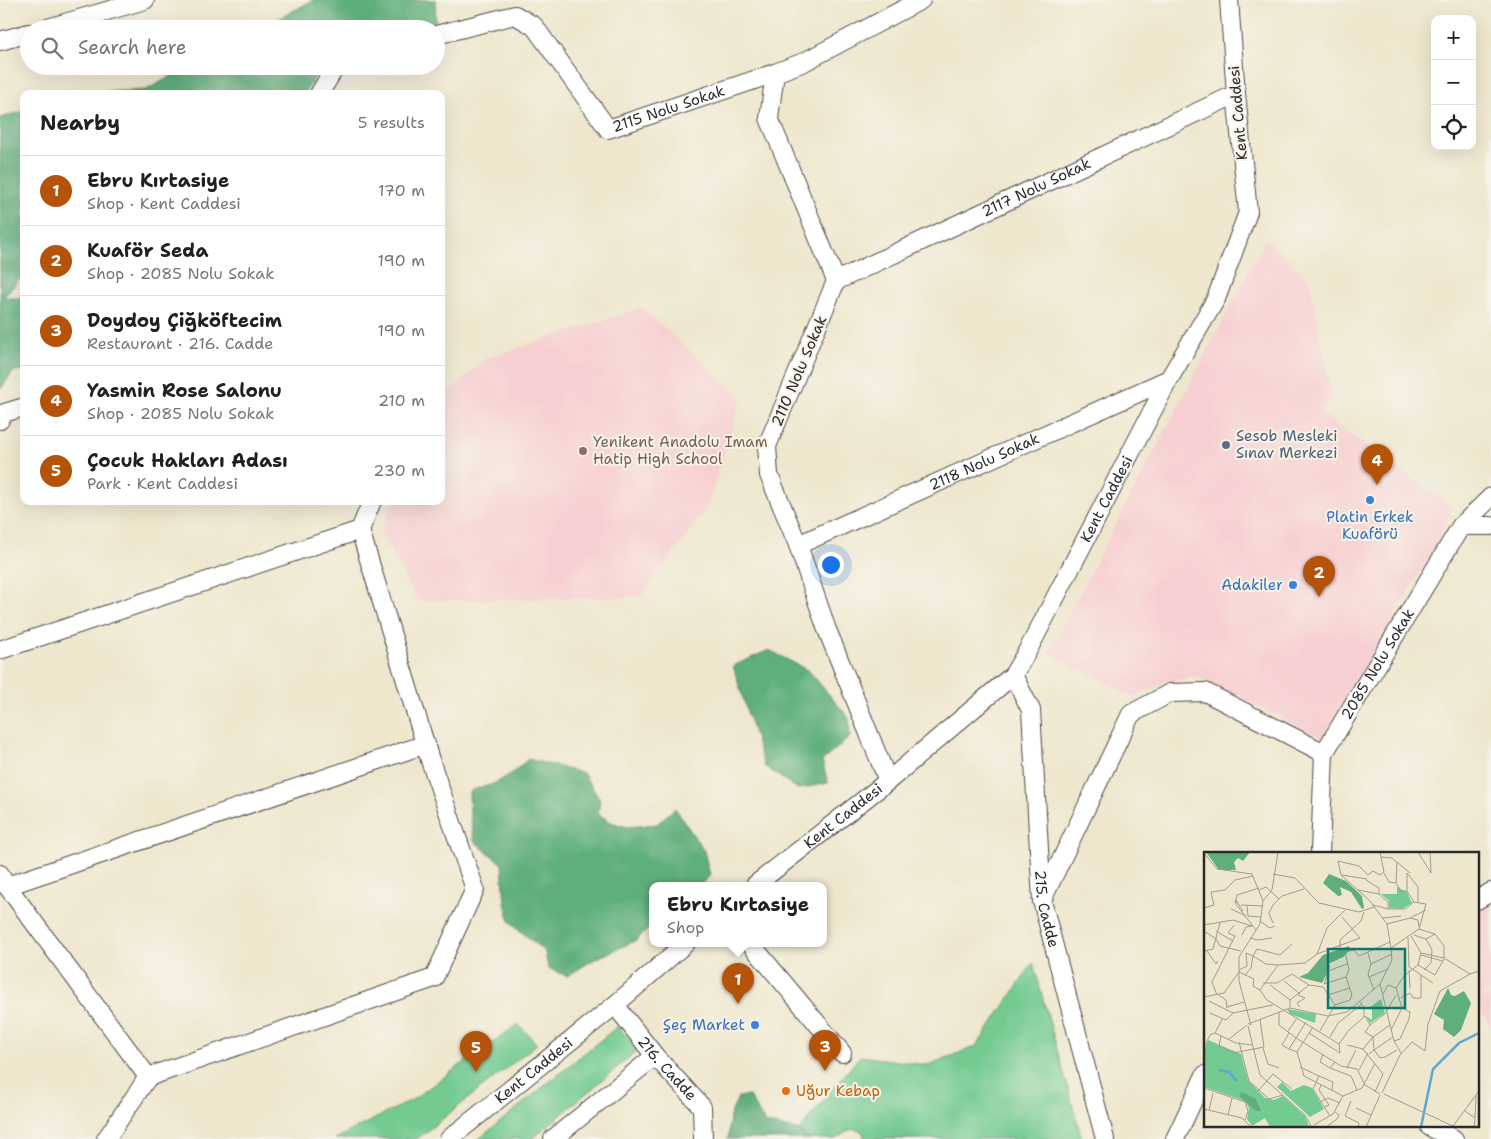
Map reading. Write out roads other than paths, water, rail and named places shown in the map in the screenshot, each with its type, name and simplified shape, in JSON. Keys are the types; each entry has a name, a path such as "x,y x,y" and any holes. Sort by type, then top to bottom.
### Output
{"street":[{"path":"75,20 145,0"},
{"path":"836,281 770,118 776,73 804,62 921,0"},
{"name":"Kent Caddesi","path":"759,882 888,781 1014,676 1169,379 1216,299 1248,212 1229,0"},
{"name":"2115 Nolu Sokak","path":"445,32 514,15 534,26 608,129 776,73"},
{"path":"0,41 20,35"},
{"path":"321,90 331,75"},
{"name":"2117 Nolu Sokak","path":"836,281 1236,94"},
{"name":"2110 Nolu Sokak","path":"836,281 767,446 769,476 798,545 826,627 888,781"},
{"name":"2118 Nolu Sokak","path":"798,545 1169,379"},
{"path":"0,420 1,414 20,408"},
{"name":"2085 Nolu Sokak","path":"1320,852 1324,753 1461,526 1491,497"},
{"path":"106,1139 148,1077 434,978 475,889 426,744 360,530 370,505"},
{"path":"1461,526 1491,526"},
{"path":"0,650 360,530"},
{"name":"215. Cadde","path":"1014,676 1031,710 1042,901 1105,1139"},
{"path":"1042,901 1132,714 1170,693 1205,692 1324,753"},
{"path":"148,1077 4,880 426,744"},
{"path":"1478,899 1491,892"},
{"name":"Kent Caddesi","path":"449,1139 615,1004 681,947"},
{"path":"753,947 842,1054"},
{"name":"216. Cadde","path":"615,1004 655,1056 702,1107 703,1139"},
{"path":"553,1139 655,1056"},
{"path":"1175,1139 1204,1077"},
{"path":"1428,1130 1454,1139"}],"place":[{"name":"Sesob Mesleki Sınav Merkezi","path":"1226,445"},
{"name":"Yenikent Anadolu Imam Hatip High School","path":"583,451"},
{"name":"Yasmin Rose Salonu","path":"1377,485"},
{"name":"Platin Erkek Kuaförü","path":"1370,500"},
{"name":"Adakiler","path":"1293,585"},
{"name":"Kuaför Seda","path":"1319,597"},
{"name":"Ebru Kırtasiye","path":"738,1004"},
{"name":"Şeç Market","path":"755,1025"},
{"name":"Doydoy Çiğköftecim","path":"825,1071"},
{"name":"Çocuk Hakları Adası","path":"476,1072"},
{"name":"Uğur Kebap","path":"786,1091"}]}
